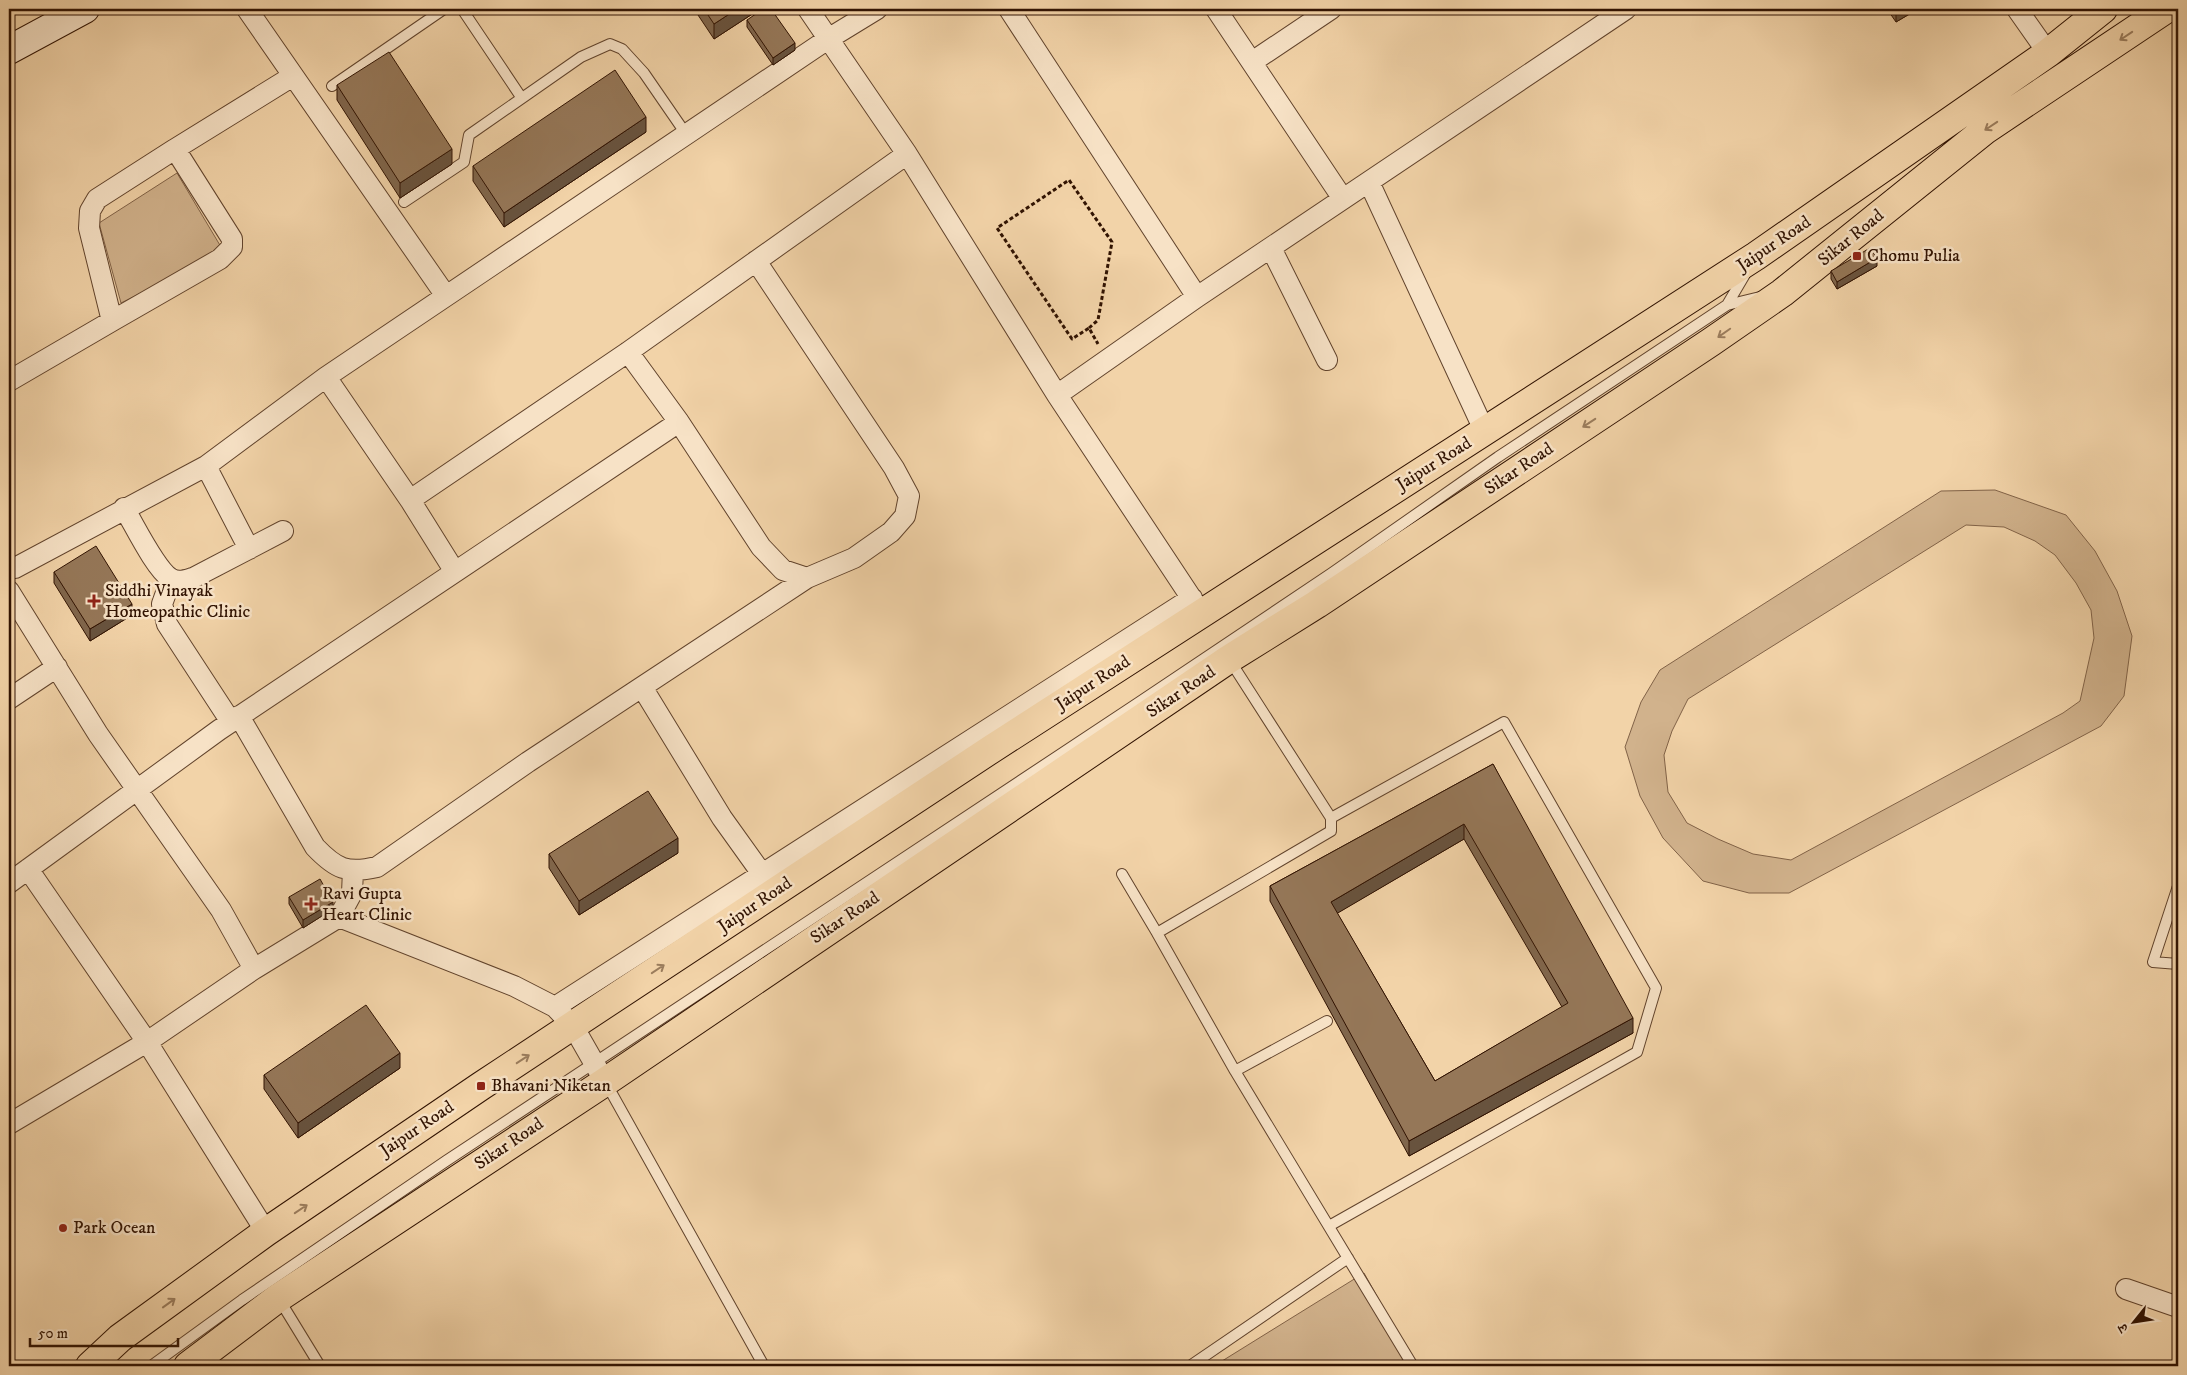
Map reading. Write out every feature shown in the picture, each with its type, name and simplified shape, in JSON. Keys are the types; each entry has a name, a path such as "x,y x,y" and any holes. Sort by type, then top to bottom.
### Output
{"main road":[{"name":"Jaipur Road","path":"90,1366 120,1338 266,1232 473,1091 574,1026 768,883 990,750 1197,606 1484,432 1756,256 2048,53 2103,9"},
{"name":"Sikar Road","path":"188,1366 278,1298 600,1072 1229,659 1317,604 1782,293 1985,130 2166,9"}],"street":[{"path":"247,9 446,296"},
{"path":"808,9 908,154 1057,395 1197,606"},
{"path":"9,569 15,568 124,508 206,466 326,377 828,39 877,9"},
{"path":"1009,9 1197,298"},
{"path":"1216,9 1343,199"},
{"path":"1252,62 1331,9"},
{"path":"1057,395 1197,298 1626,9"},
{"path":"2017,9 2048,53"},
{"path":"9,50 79,10"},
{"path":"112,321 89,228 90,211 97,199 293,76"},
{"path":"9,381 220,259 232,247 232,239 175,149"},
{"path":"410,500 628,352 908,154"},
{"path":"1369,182 1484,432"},
{"path":"1271,248 1327,360"},
{"path":"171,579 162,604 167,624 235,719 315,847 330,863 344,869 360,871 377,867 528,762 806,578 854,558 891,532 904,516 909,496 894,468 756,261"},
{"path":"628,352 679,422 761,547 783,570 806,578"},
{"path":"326,377 410,500 455,572"},
{"path":"9,883 136,788 235,719 679,422"},
{"path":"206,466 249,549"},
{"path":"124,508 160,568 171,579 180,582 193,578 283,531"},
{"path":"9,591 98,734 221,910 254,968"},
{"path":"9,699 57,667"},
{"path":"554,1007 768,883 722,818 642,687"},
{"path":"28,869 147,1042 266,1232"},
{"path":"9,1124 147,1042 254,968 339,917 352,893 353,870"},
{"path":"339,917 514,986 554,1007 574,1026 600,1072"},
{"path":"2126,1289 2178,1307"}],"lane":[{"path":"332,86 444,9"},
{"path":"462,9 521,98"},
{"path":"404,202 464,162 469,135 581,57 610,44 622,49 644,73 686,134"},
{"path":"1727,305 1756,256"},
{"path":"151,1366 250,1294 600,1072 1276,611 1498,457 1727,305 1782,293"},
{"path":"1157,933 1331,830 1331,818 1229,659"},
{"path":"1329,1226 1637,1052 1656,988 1504,722 1331,818"},
{"path":"1122,874 1235,1071 1413,1366"},
{"path":"2178,886 2153,962 2178,964"},
{"path":"1235,1071 1327,1021"},
{"path":"600,1072 764,1366"},
{"path":"1190,1366 1348,1258"},
{"path":"278,1298 320,1366"}],"path":[{"path":"1069,180 1112,242 1098,320 1089,328 1072,340 997,228 1069,180"},
{"path":"1089,328 1107,360"}],"shaded area":[{"path":"177,173 224,252 121,303 99,223"},
{"path":"1995,490 2066,515 2095,551 2117,591 2132,636 2124,696 2101,726 1789,893 1749,893 1703,881 1663,838 1640,796 1625,747 1641,702 1660,670 1941,491","holes":["1966,525 2004,527 2035,541 2055,555 2076,583 2091,610 2094,638 2080,701 2063,713 1791,860 1753,854 1687,823 1668,792 1664,755 1672,731 1688,699"]},
{"path":"1364,1273 1416,1366 1214,1366"}],"building":[{"path":"704,9 737,9 714,24"},
{"path":"763,9 771,9 795,43 773,58 747,20"},
{"path":"389,52 452,149 400,183 337,85"},
{"path":"615,70 646,117 504,213 473,166"},
{"path":"1870,248 1877,258 1837,282 1831,271"},
{"path":"96,546 132,604 90,629 54,572"},
{"path":"1493,764 1633,1018 1409,1141 1270,886","holes":["1464,824 1568,1003 1435,1081 1331,902"]},
{"path":"648,791 678,838 579,901 549,854"},
{"path":"320,879 333,902 303,920 289,897"},
{"path":"366,1005 400,1053 298,1123 264,1075"}],"place":[{"name":"Chomu Pulia","path":"1857,256"},
{"name":"Siddhi Vinayak Homeopathic Clinic","path":"94,601"},
{"name":"Ravi Gupta Heart Clinic","path":"311,904"},
{"name":"Bhavani Niketan","path":"481,1086"},
{"name":"Park Ocean","path":"63,1228"}]}
